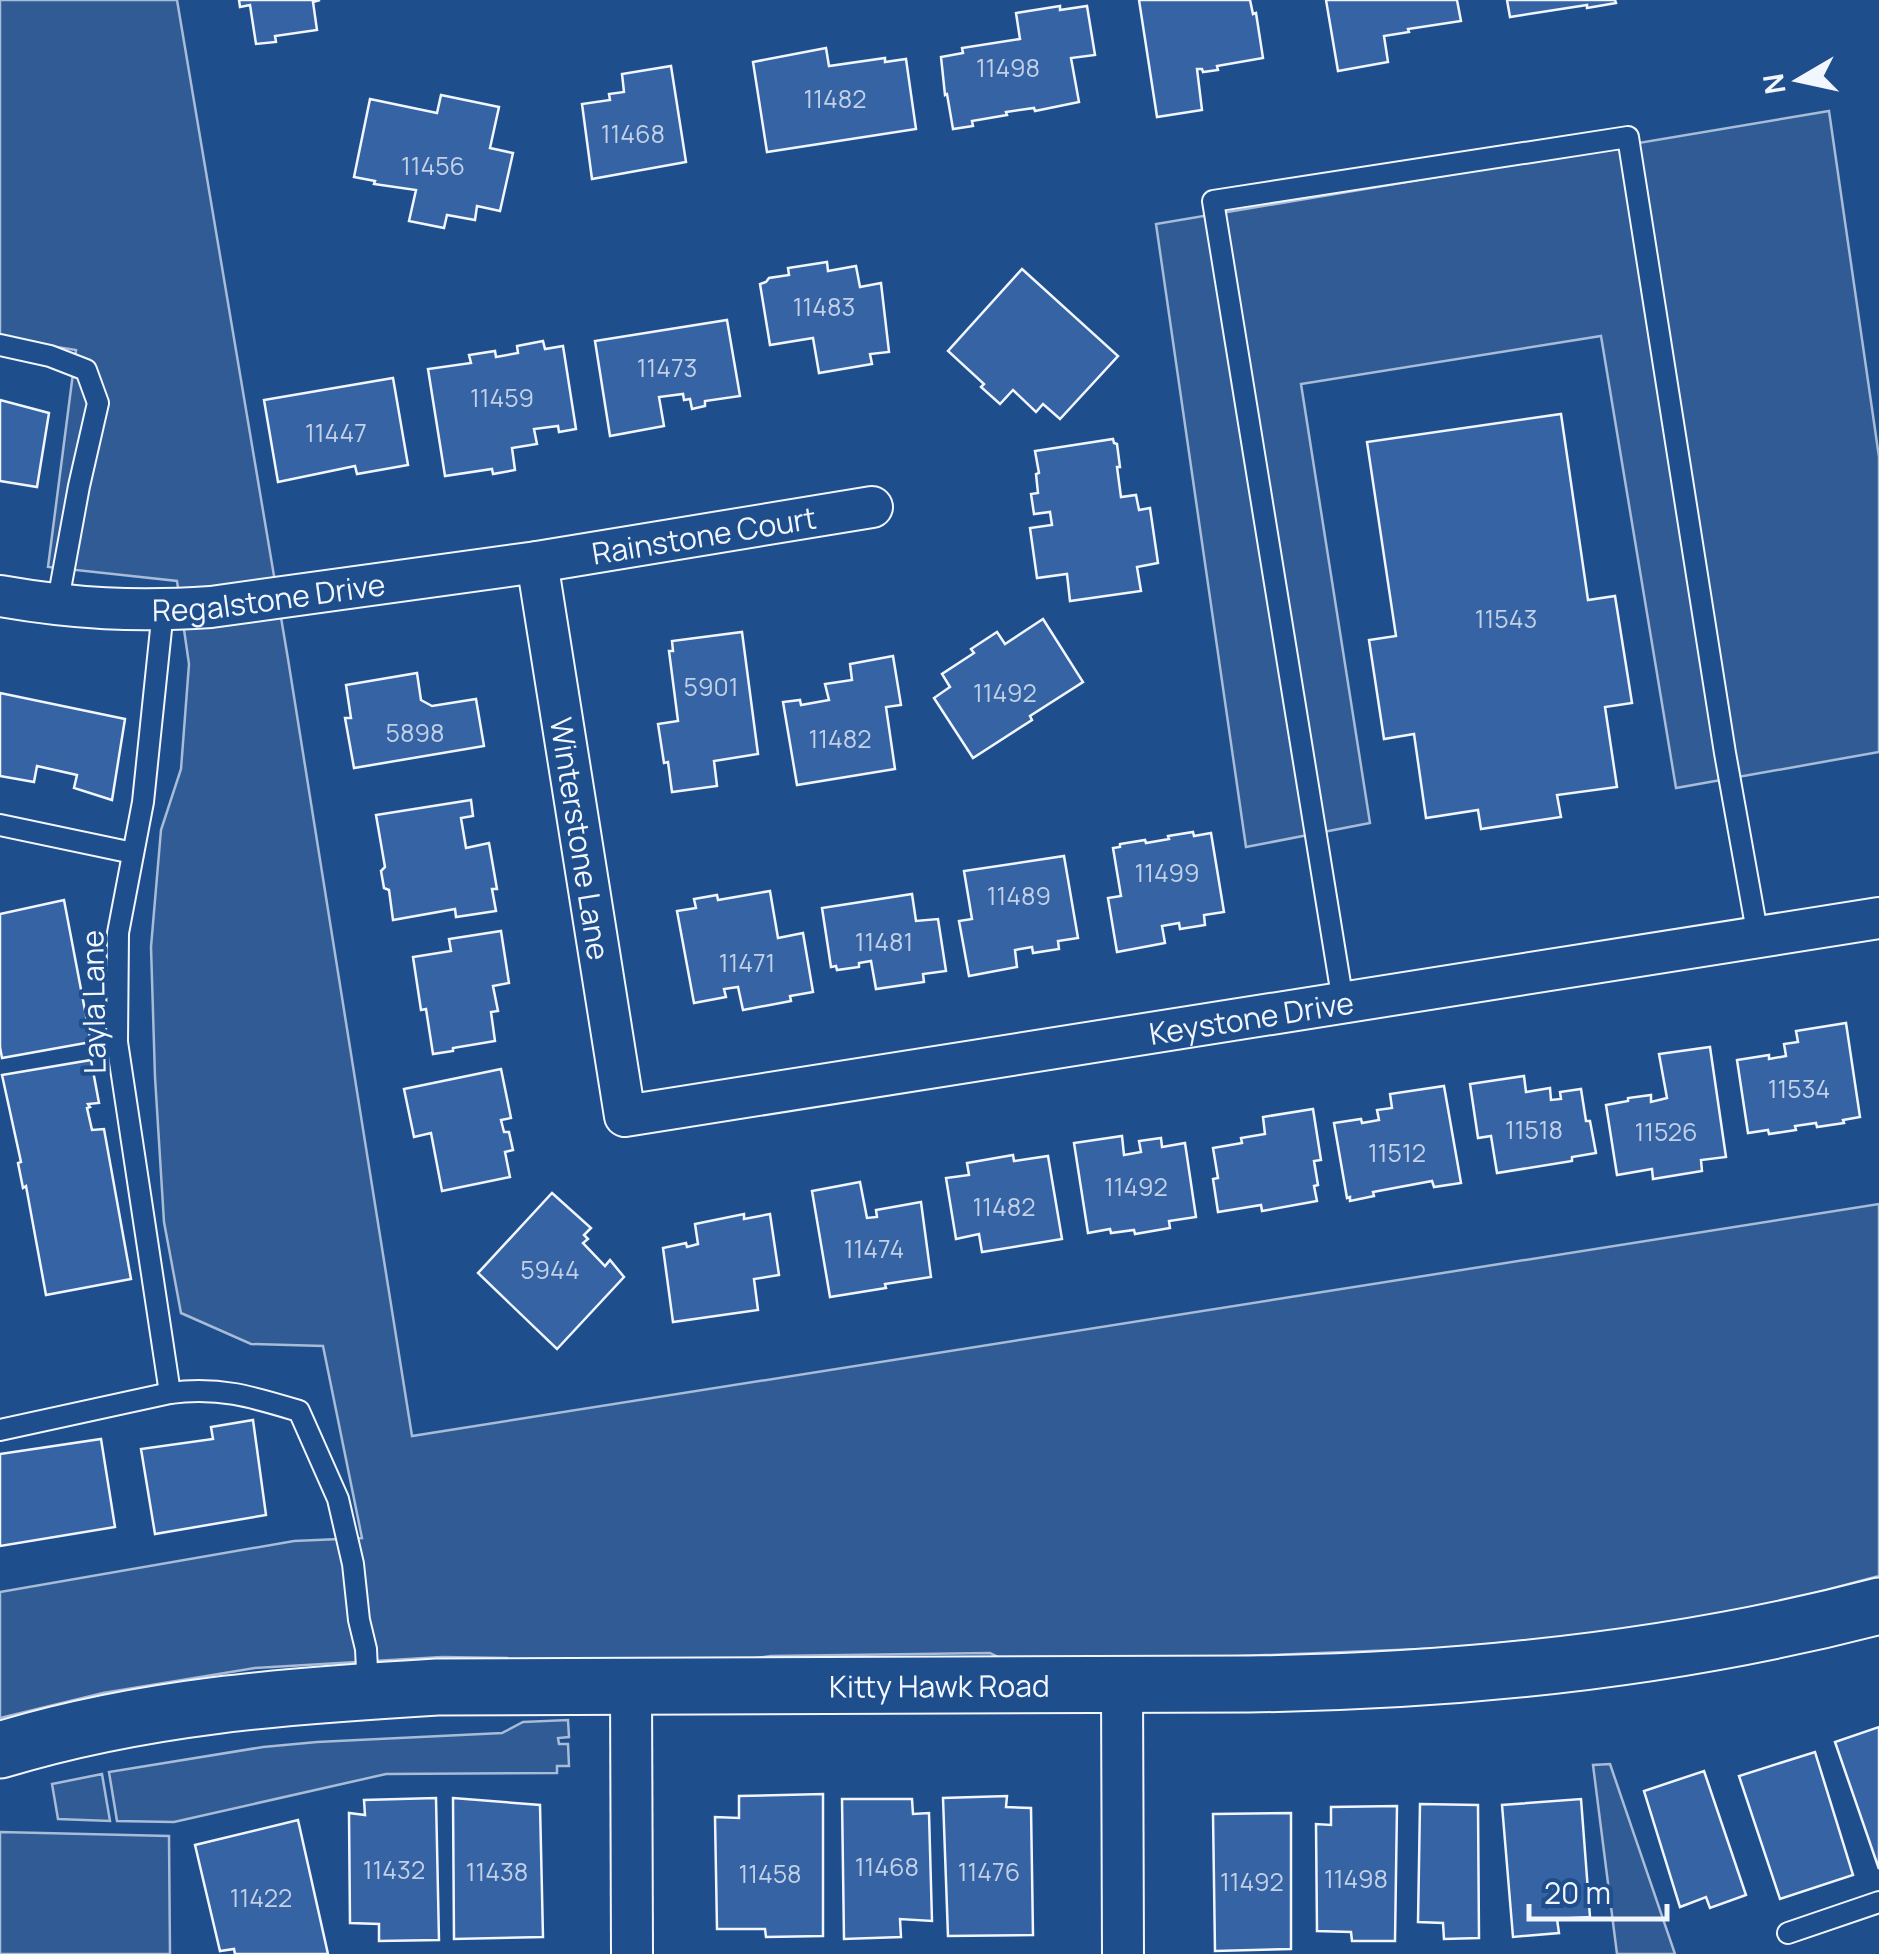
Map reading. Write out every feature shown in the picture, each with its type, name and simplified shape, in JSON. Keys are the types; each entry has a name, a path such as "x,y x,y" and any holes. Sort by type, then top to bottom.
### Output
{"street":[{"name":"Rainstone Court","path":"537,562 872,508"},
{"name":"Regalstone Drive","path":"0,596 57,606 163,610 254,603 537,562"},
{"name":"Winterstone Lane","path":"537,562 625,1116"},
{"name":"Keystone Drive","path":"625,1116 1879,918"},
{"name":"Kitty Hawk Road","path":"0,1750 175,1710 252,1699 437,1687 1354,1682 1513,1671 1698,1646 1879,1606"},
{"path":"1122,1684 1122,1954"},
{"path":"631,1686 632,1954"}],"lane":[{"path":"1343,1002 1213,201 1628,137 1758,937"},
{"path":"0,345 50,356 86,370 98,403 57,606"},
{"name":"Layla Lane","path":"163,610 143,802 118,933 117,1042 170,1393"},
{"path":"0,825 133,853"},
{"path":"0,1430 198,1389 245,1394 299,1410 338,1498 353,1564 368,1691"},
{"path":"1788,1933 1879,1902"}],"shaded area":[{"path":"0,0 177,0 288,659 412,1436 1879,1204 1879,1576 1755,1609 1619,1632 1446,1648 1014,1665 990,1653 771,1656 524,1667 507,1658 442,1657 255,1668 103,1693 0,1718 0,1592 294,1541 362,1538 323,1346 251,1344 181,1313 164,1222 151,947 161,830 181,769 189,664 177,581 48,567 76,350 0,338"},
{"path":"1829,111 1879,457 1879,752 1676,788 1601,336 1301,384 1370,823 1246,847 1156,224"},
{"path":"568,1720 569,1737 558,1738 559,1744 568,1744 569,1766 557,1766 557,1773 386,1774 174,1822 117,1821 109,1772 263,1747 502,1733 523,1722"},
{"path":"1610,1764 1675,1954 1617,1954 1593,1765"},
{"path":"102,1774 110,1821 58,1819 52,1784"},
{"path":"0,1832 169,1836 170,1954 0,1954"}],"building":[{"path":"239,0 320,0 313,2 317,30 275,36 276,42 256,44 250,5 240,7"},
{"path":"1139,0 1250,0 1253,14 1256,13 1263,58 1217,66 1218,70 1197,69 1202,110 1157,117"},
{"path":"1326,0 1457,0 1461,21 1384,36 1388,62 1338,71"},
{"path":"1507,0 1615,0 1616,3 1510,17"},
{"path":"1060,6 1060,10 1087,6 1095,55 1071,58 1079,102 1006,112 1007,115 972,121 973,126 953,129 941,57 963,53 962,48 1020,39 1016,13"},
{"path":"826,48 829,66 906,59 916,129 767,152 753,62"},
{"path":"671,66 686,162 592,179 582,104 610,100 609,94 624,92 622,74"},
{"path":"441,95 499,107 490,148 513,153 500,211 477,206 475,220 447,215 444,228 409,221 416,190 354,177 370,99 437,113"},
{"path":"827,262 828,271 856,266 860,287 881,283 889,352 870,354 872,364 819,373 813,338 770,345 760,284 769,278 789,275 788,268"},
{"path":"1022,269 1118,356 1060,419 1043,404 1036,412 1013,390 1000,404 948,351"},
{"path":"727,320 740,396 705,401 705,406 692,409 690,399 684,400 683,394 659,397 664,426 610,436 595,341"},
{"path":"543,341 545,349 563,346 576,429 534,429 537,444 512,448 515,470 445,476 428,369 471,363 469,355 495,351 496,357 518,353 517,346"},
{"path":"393,378 408,465 357,474 355,466 278,482 264,400"},
{"path":"0,400 49,413 37,487 0,481"},
{"path":"1561,414 1588,600 1615,596 1632,703 1605,707 1617,787 1557,795 1561,817 1481,829 1478,810 1426,818 1414,734 1384,739 1369,640 1396,636 1367,442"},
{"path":"1113,439 1117,444 1121,497 1136,495 1139,510 1150,508 1158,563 1137,567 1141,591 1070,601 1067,574 1037,578 1030,528 1052,525 1050,512 1034,514 1031,494 1038,493 1039,473 1035,451"},
{"path":"1043,619 1083,682 973,758 934,698 950,687 942,674 997,632 1005,644"},
{"path":"742,632 758,754 714,761 717,786 672,792 658,724 678,721 669,651 673,651 672,641"},
{"path":"893,656 901,705 886,707 895,769 797,785 783,702 800,700 801,705 829,700 825,684 852,680 850,664"},
{"path":"417,673 421,700 432,706 476,699 484,746 354,768 345,718 351,718 346,685"},
{"path":"0,693 125,719 112,800 74,788 77,775 37,766 34,782 0,776"},
{"path":"471,800 473,816 461,818 466,848 489,843 497,889 492,889 496,911 456,917 455,909 393,920 389,890 384,888 381,871 385,867 376,815"},
{"path":"1193,832 1194,836 1211,833 1224,912 1204,915 1205,925 1180,929 1179,923 1162,926 1165,943 1117,952 1108,898 1121,896 1113,848"},
{"path":"1064,856 1078,938 1058,941 1059,949 1033,953 1032,947 1015,950 1017,967 969,976 959,921 972,919 964,871"},
{"path":"770,891 778,938 803,933 813,992 790,996 791,1001 743,1010 738,987 724,989 726,997 694,1003 677,911 696,908 694,899 717,895 718,900"},
{"path":"912,894 916,921 938,919 946,971 923,974 924,982 876,989 871,961 859,963 859,967 831,967 822,908"},
{"path":"64,900 91,1042 2,1058 0,914"},
{"path":"501,931 509,983 493,986 498,1011 491,1012 495,1041 433,1054 413,957 451,951 449,939"},
{"path":"1846,1023 1860,1117 1817,1127 1816,1123 1795,1126 1796,1130 1769,1134 1768,1130 1748,1133 1737,1060 1786,1056 1784,1044 1798,1042 1796,1031"},
{"path":"1710,1047 1726,1157 1701,1160 1702,1171 1653,1179 1652,1169 1617,1175 1606,1105 1651,1095 1651,1102 1667,1098 1659,1054"},
{"path":"91,1060 99,1103 88,1104 87,1108 92,1130 104,1129 131,1279 46,1295 2,1075"},
{"path":"501,1069 511,1118 501,1120 513,1150 505,1152 510,1177 442,1191 431,1133 414,1137 404,1089"},
{"path":"1524,1076 1526,1092 1550,1088 1551,1100 1561,1099 1560,1092 1581,1089 1596,1153 1572,1157 1572,1161 1497,1173 1491,1136 1478,1138 1470,1084"},
{"path":"1444,1086 1461,1183 1434,1187 1432,1181 1373,1192 1374,1196 1350,1201 1334,1123 1379,1120 1377,1110 1392,1108 1390,1094"},
{"path":"1313,1109 1321,1160 1314,1161 1317,1201 1262,1211 1261,1205 1218,1212 1213,1148 1265,1134 1263,1117"},
{"path":"1122,1136 1124,1155 1141,1152 1139,1141 1161,1138 1162,1147 1185,1143 1196,1217 1169,1221 1170,1228 1135,1234 1134,1230 1111,1233 1110,1229 1088,1233 1074,1143"},
{"path":"1013,1155 1014,1161 1048,1156 1062,1239 982,1252 979,1234 956,1239 946,1178 969,1175 967,1163"},
{"path":"860,1182 867,1218 877,1217 876,1210 921,1202 931,1277 830,1297 812,1191"},
{"path":"552,1193 591,1228 583,1243 605,1266 610,1260 624,1277 557,1349 478,1273"},
{"path":"744,1214 744,1219 770,1214 779,1275 754,1279 758,1310 673,1322 663,1248 698,1244 695,1224"},
{"path":"253,1420 266,1515 155,1534 141,1449 213,1439 211,1427"},
{"path":"101,1439 115,1527 0,1546 0,1454"},
{"path":"1879,1727 1879,1869 1835,1742"},
{"path":"1815,1752 1853,1875 1780,1899 1739,1776"},
{"path":"1704,1771 1746,1895 1710,1908 1706,1897 1680,1907 1644,1791"},
{"path":"823,1794 823,1936 766,1937 765,1929 717,1929 715,1817 739,1818 739,1796"},
{"path":"1007,1796 1006,1807 1031,1808 1033,1935 948,1936 943,1798"},
{"path":"436,1798 439,1940 379,1941 379,1924 350,1923 349,1813 365,1815 364,1800"},
{"path":"453,1798 540,1805 543,1937 454,1939"},
{"path":"842,1799 912,1799 913,1814 929,1813 932,1921 900,1919 901,1937 844,1939"},
{"path":"1581,1799 1590,1917 1557,1919 1559,1933 1513,1937 1502,1805"},
{"path":"1420,1804 1478,1805 1479,1938 1444,1939 1443,1923 1418,1922"},
{"path":"1397,1806 1395,1941 1352,1941 1351,1932 1317,1931 1316,1824 1331,1825 1331,1807"},
{"path":"1291,1813 1291,1949 1215,1951 1213,1814"},
{"path":"298,1820 328,1954 220,1951 195,1845"}]}
